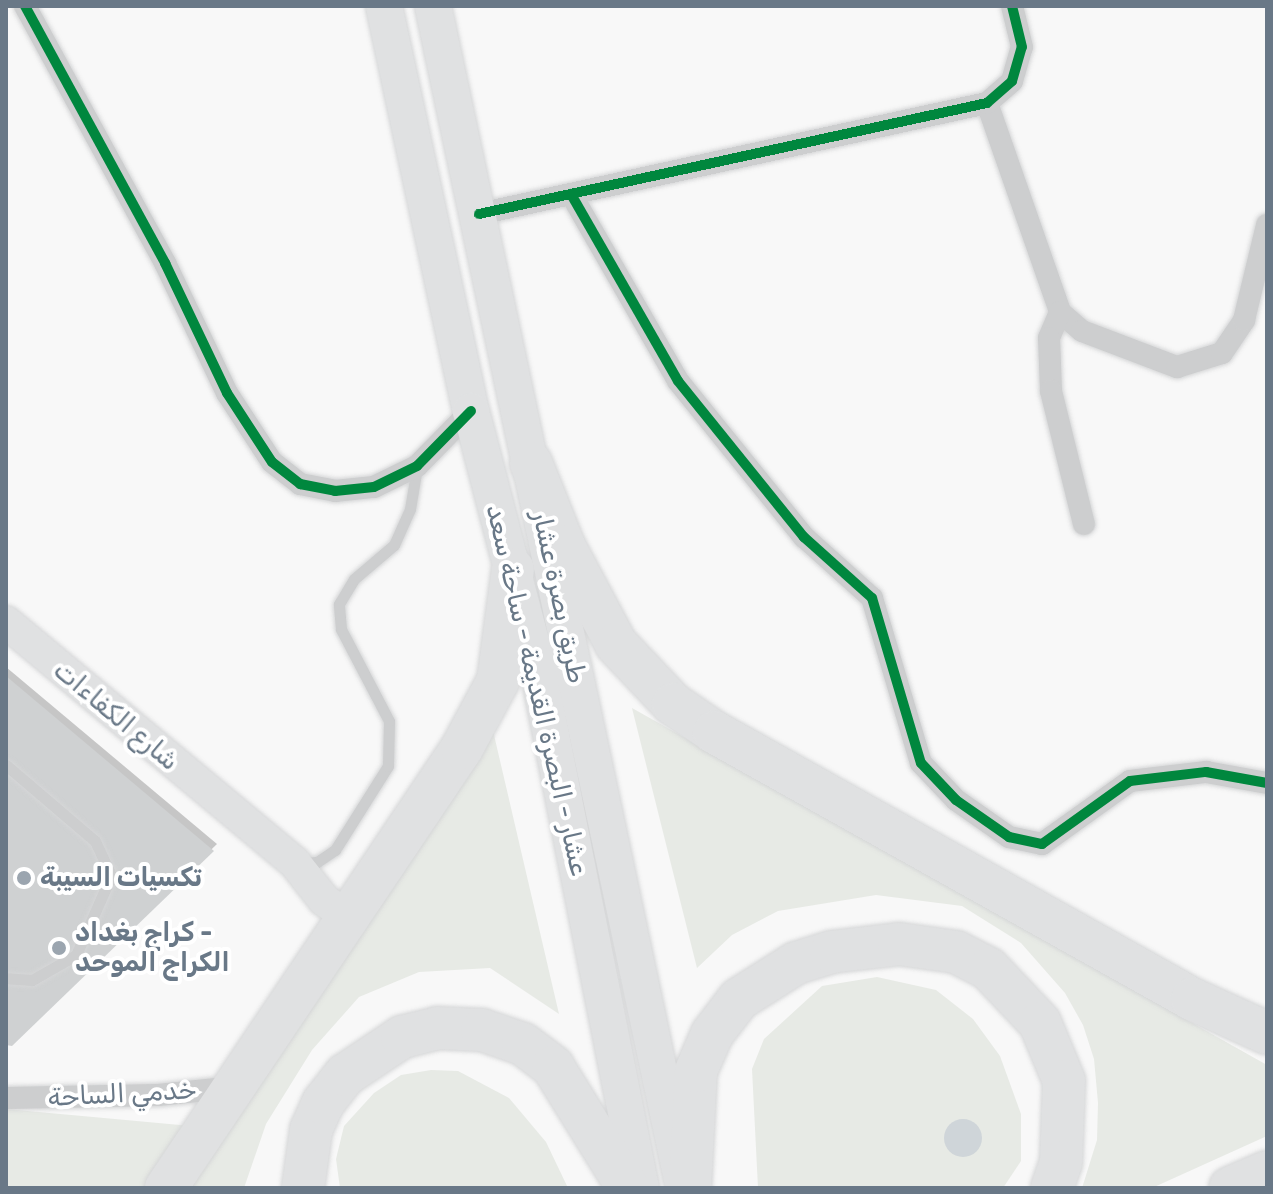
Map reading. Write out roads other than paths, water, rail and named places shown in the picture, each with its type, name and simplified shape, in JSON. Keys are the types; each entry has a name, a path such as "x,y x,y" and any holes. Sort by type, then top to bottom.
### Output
{"highway":[{"path":"531,463 564,546 616,644 673,704 714,732 1178,991 1267,1033"},
{"path":"166,1188 237,1087 347,916 445,776 498,681 513,569"},
{"path":"687,1188 689,1124 696,1071 712,1034 739,999 796,963 831,952 899,944 956,952 989,969 1040,1023 1064,1081 1061,1162 1052,1188"},
{"path":"303,1188 311,1130 323,1103 345,1075 402,1037 437,1028 482,1030 523,1044 553,1067 628,1188"},
{"path":"1230,1188 1267,1172"}],"main road":[{"name":"عشار - البصرة القديمة - ساحة سعد","path":"384,6 471,411 540,680 641,1188"},
{"name":"طريق بصرة عشار","path":"433,6 687,1188"}],"street":[{"path":"25,6 165,263 227,393 272,462 300,484 335,491 374,487 417,466 471,411"},
{"path":"479,214 987,103 1012,81 1022,47 1012,6"},
{"path":"987,103 1060,312 1082,331 1177,367 1222,353 1244,320 1267,225"},
{"path":"571,194 678,381 804,537 872,598 921,763 956,800 1009,837 1042,844 1130,781 1206,772 1267,783"},
{"path":"1060,312 1049,338 1051,391 1084,524"},
{"name":"شارع الكفاءات","path":"6,622 226,810 295,863 324,900 347,916"},
{"name":"خدمي الساحة","path":"6,1098 111,1097 237,1087"}],"lane":[{"path":"295,863 317,862 335,850 388,766 389,721 337,617 344,590 394,545 403,528 417,466"},
{"path":"6,765 95,841 111,876 76,955 32,980 6,978"}],"place":[{"name":"تكسيات السيبة","path":"24,878"},
{"name":"كراج بغداد - الكراج الموحد","path":"59,948"}]}
